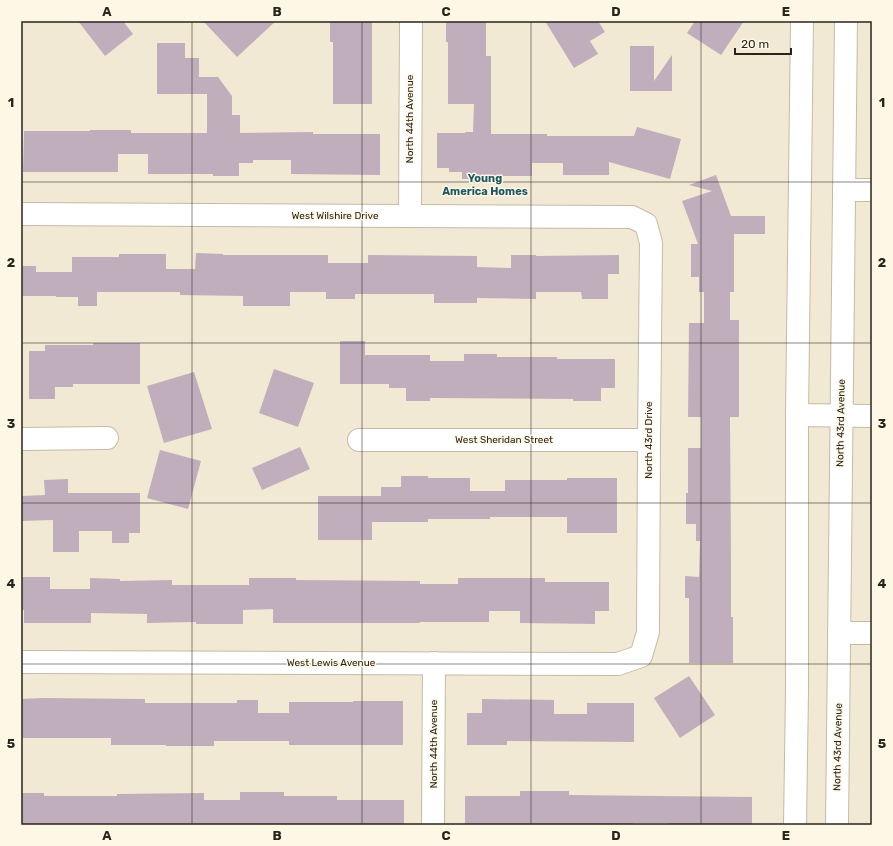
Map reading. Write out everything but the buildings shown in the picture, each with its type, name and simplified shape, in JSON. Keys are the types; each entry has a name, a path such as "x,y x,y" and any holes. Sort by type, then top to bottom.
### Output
{"street":[{"name":"North 44th Avenue","path":"410,216 411,21"},
{"path":"795,825 797,691 797,415 802,21"},
{"name":"North 43rd Avenue","path":"837,825 846,21"},
{"path":"844,190 872,190"},
{"name":"West Wilshire Drive","path":"21,214 632,217 646,224"},
{"name":"North 43rd Drive","path":"641,656 648,632 651,243 646,224"},
{"path":"797,415 872,416"},
{"path":"21,439 107,438"},
{"name":"West Sheridan Street","path":"358,440 649,440"},
{"path":"839,634 872,634"},
{"name":"West Lewis Avenue","path":"21,662 618,664 641,656"},
{"name":"North 44th Avenue","path":"433,825 434,663"}],"district":[{"name":"Young America Homes","path":"485,184"}]}
